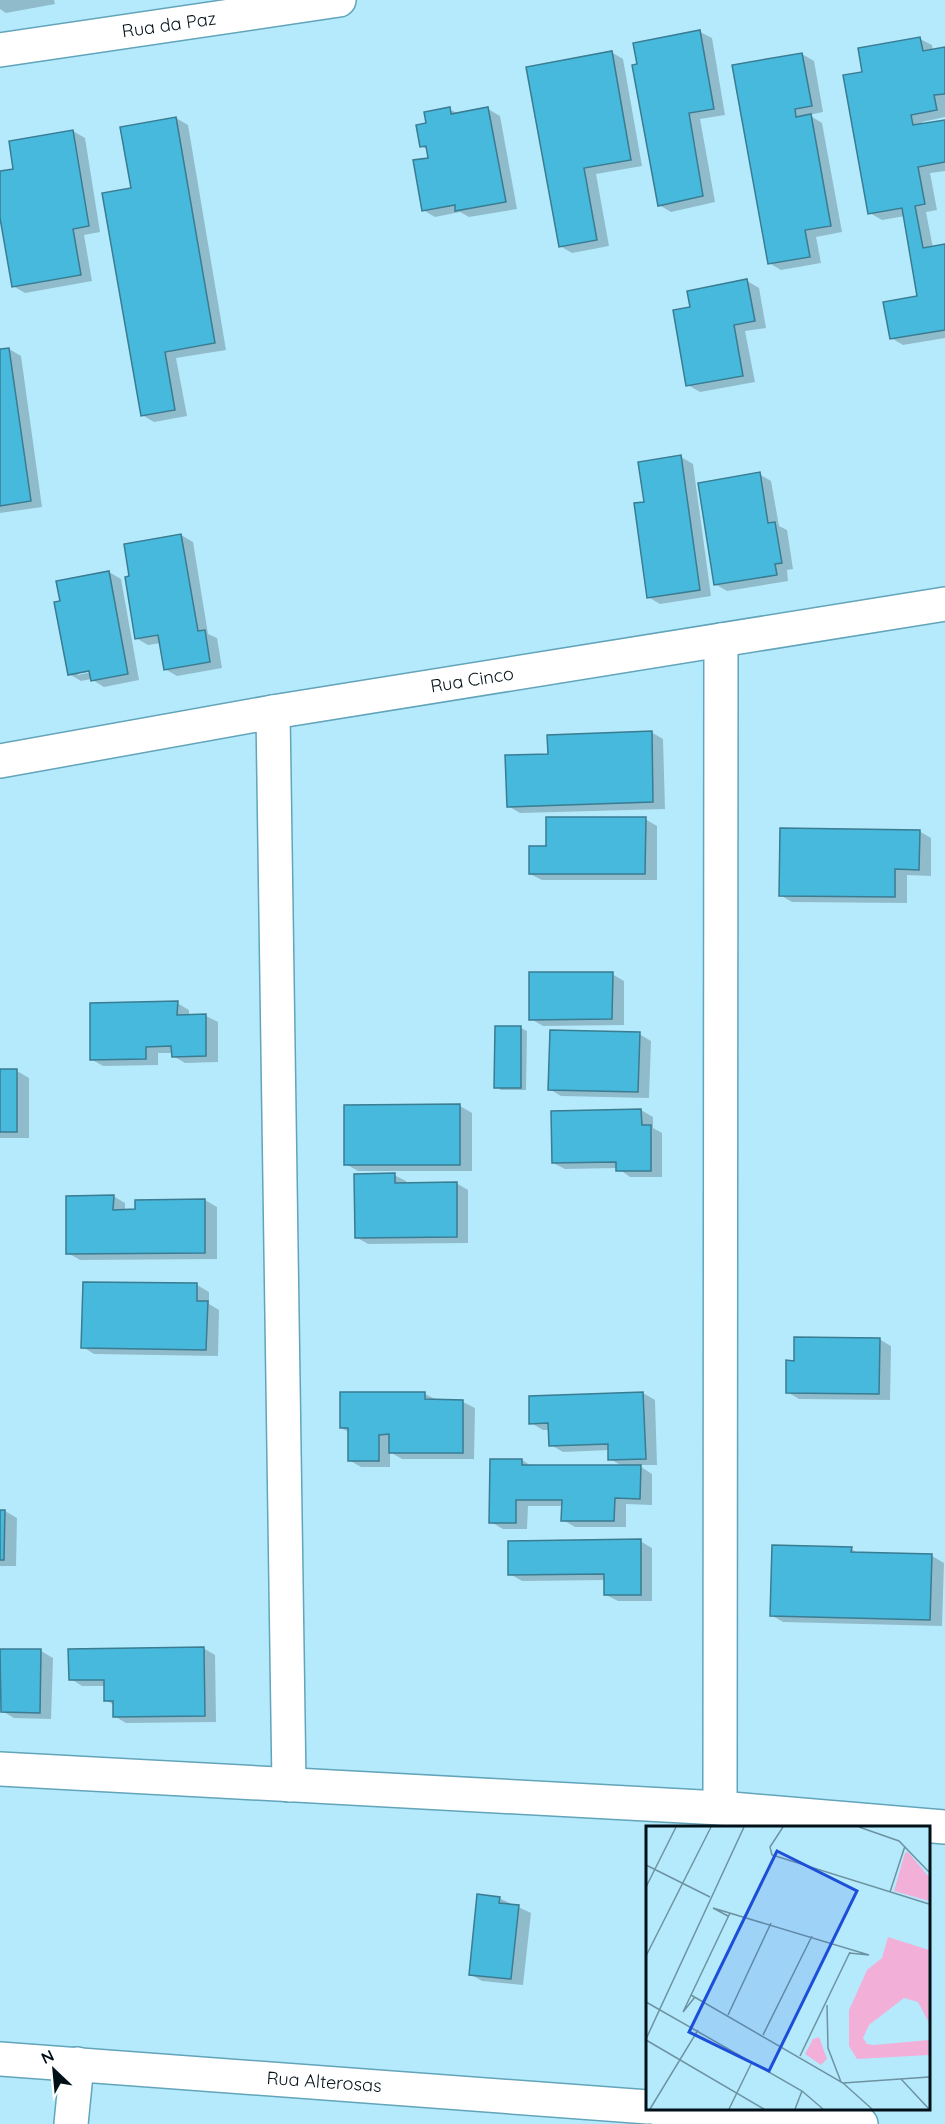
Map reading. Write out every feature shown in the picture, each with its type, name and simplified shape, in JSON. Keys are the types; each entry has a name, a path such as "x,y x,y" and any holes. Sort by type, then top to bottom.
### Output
{"street":[{"name":"Rua da Paz","path":"0,50 339,0"},
{"name":"Rua Cinco","path":"0,761 273,712 945,604"},
{"path":"720,1808 721,640"},
{"path":"273,712 289,1785"},
{"path":"0,1769 720,1808 945,1827"},
{"name":"Rua Alterosas","path":"0,2059 646,2107"},
{"path":"71,2124 77,2064"},
{"path":"664,2109 739,2119 861,2124"}],"building":[{"path":"700,30 714,109 689,113 703,196 658,206 632,65 637,64 633,43"},
{"path":"920,37 923,51 945,47 945,94 934,95 937,110 911,115 913,125 945,120 945,162 918,167 925,204 915,206 923,248 945,244 945,330 890,339 883,302 917,296 902,208 868,214 843,75 862,72 858,48"},
{"path":"612,51 631,160 584,168 597,240 559,247 526,67"},
{"path":"802,53 812,106 795,109 796,117 811,114 831,226 805,230 810,257 768,264 732,65"},
{"path":"450,107 451,114 488,107 506,202 455,211 455,205 422,211 413,160 428,158 426,146 420,147 416,125 426,123 424,112"},
{"path":"176,117 215,343 165,352 175,410 141,416 102,193 131,188 120,127"},
{"path":"73,130 89,226 73,229 81,275 12,287 0,218 0,171 13,169 9,141"},
{"path":"747,279 755,321 734,325 743,376 686,386 673,310 690,307 687,291"},
{"path":"9,348 31,501 0,506 0,349"},
{"path":"681,455 700,590 647,598 634,503 644,502 638,462"},
{"path":"760,472 768,523 775,522 782,563 775,564 777,575 714,585 698,483"},
{"path":"181,534 198,631 205,630 210,662 164,670 158,635 135,639 125,577 129,576 124,544"},
{"path":"109,571 128,674 91,681 89,671 68,675 54,602 60,601 56,581"},
{"path":"652,731 653,802 507,807 505,755 548,754 547,735"},
{"path":"546,817 646,817 645,874 529,874 529,846 546,846"},
{"path":"780,828 920,830 919,870 895,869 895,897 779,896"},
{"path":"529,972 613,972 612,1019 529,1020"},
{"path":"178,1001 177,1015 206,1014 206,1056 172,1057 171,1046 146,1047 146,1059 90,1060 90,1003"},
{"path":"495,1026 521,1026 521,1088 494,1088"},
{"path":"550,1030 640,1032 638,1092 548,1090"},
{"path":"0,1069 17,1069 17,1132 0,1132"},
{"path":"460,1104 460,1165 344,1165 344,1105"},
{"path":"641,1109 642,1125 651,1125 651,1171 616,1171 616,1162 552,1163 551,1111"},
{"path":"395,1173 395,1183 457,1182 457,1237 355,1238 354,1174"},
{"path":"114,1195 113,1210 135,1209 135,1200 205,1199 205,1253 66,1254 66,1196"},
{"path":"83,1282 197,1283 197,1301 208,1301 206,1350 81,1348"},
{"path":"794,1337 880,1338 879,1394 786,1393 786,1360 794,1361"},
{"path":"340,1392 425,1392 425,1399 463,1400 463,1453 389,1453 389,1434 379,1435 379,1461 348,1461 348,1428 340,1428"},
{"path":"643,1392 646,1459 608,1460 608,1444 549,1446 548,1423 529,1424 529,1396"},
{"path":"490,1459 522,1459 522,1465 641,1465 640,1499 615,1498 614,1521 561,1521 562,1500 516,1500 516,1523 489,1523"},
{"path":"0,1510 5,1510 4,1560 0,1560"},
{"path":"641,1539 641,1595 604,1595 604,1574 508,1575 508,1541"},
{"path":"772,1545 852,1547 851,1552 932,1554 930,1620 770,1616"},
{"path":"204,1647 205,1716 113,1717 113,1701 104,1701 104,1680 69,1680 68,1649"},
{"path":"0,1649 41,1649 40,1713 1,1712"},
{"path":"477,1894 500,1897 499,1903 519,1905 511,1979 469,1975"}]}
